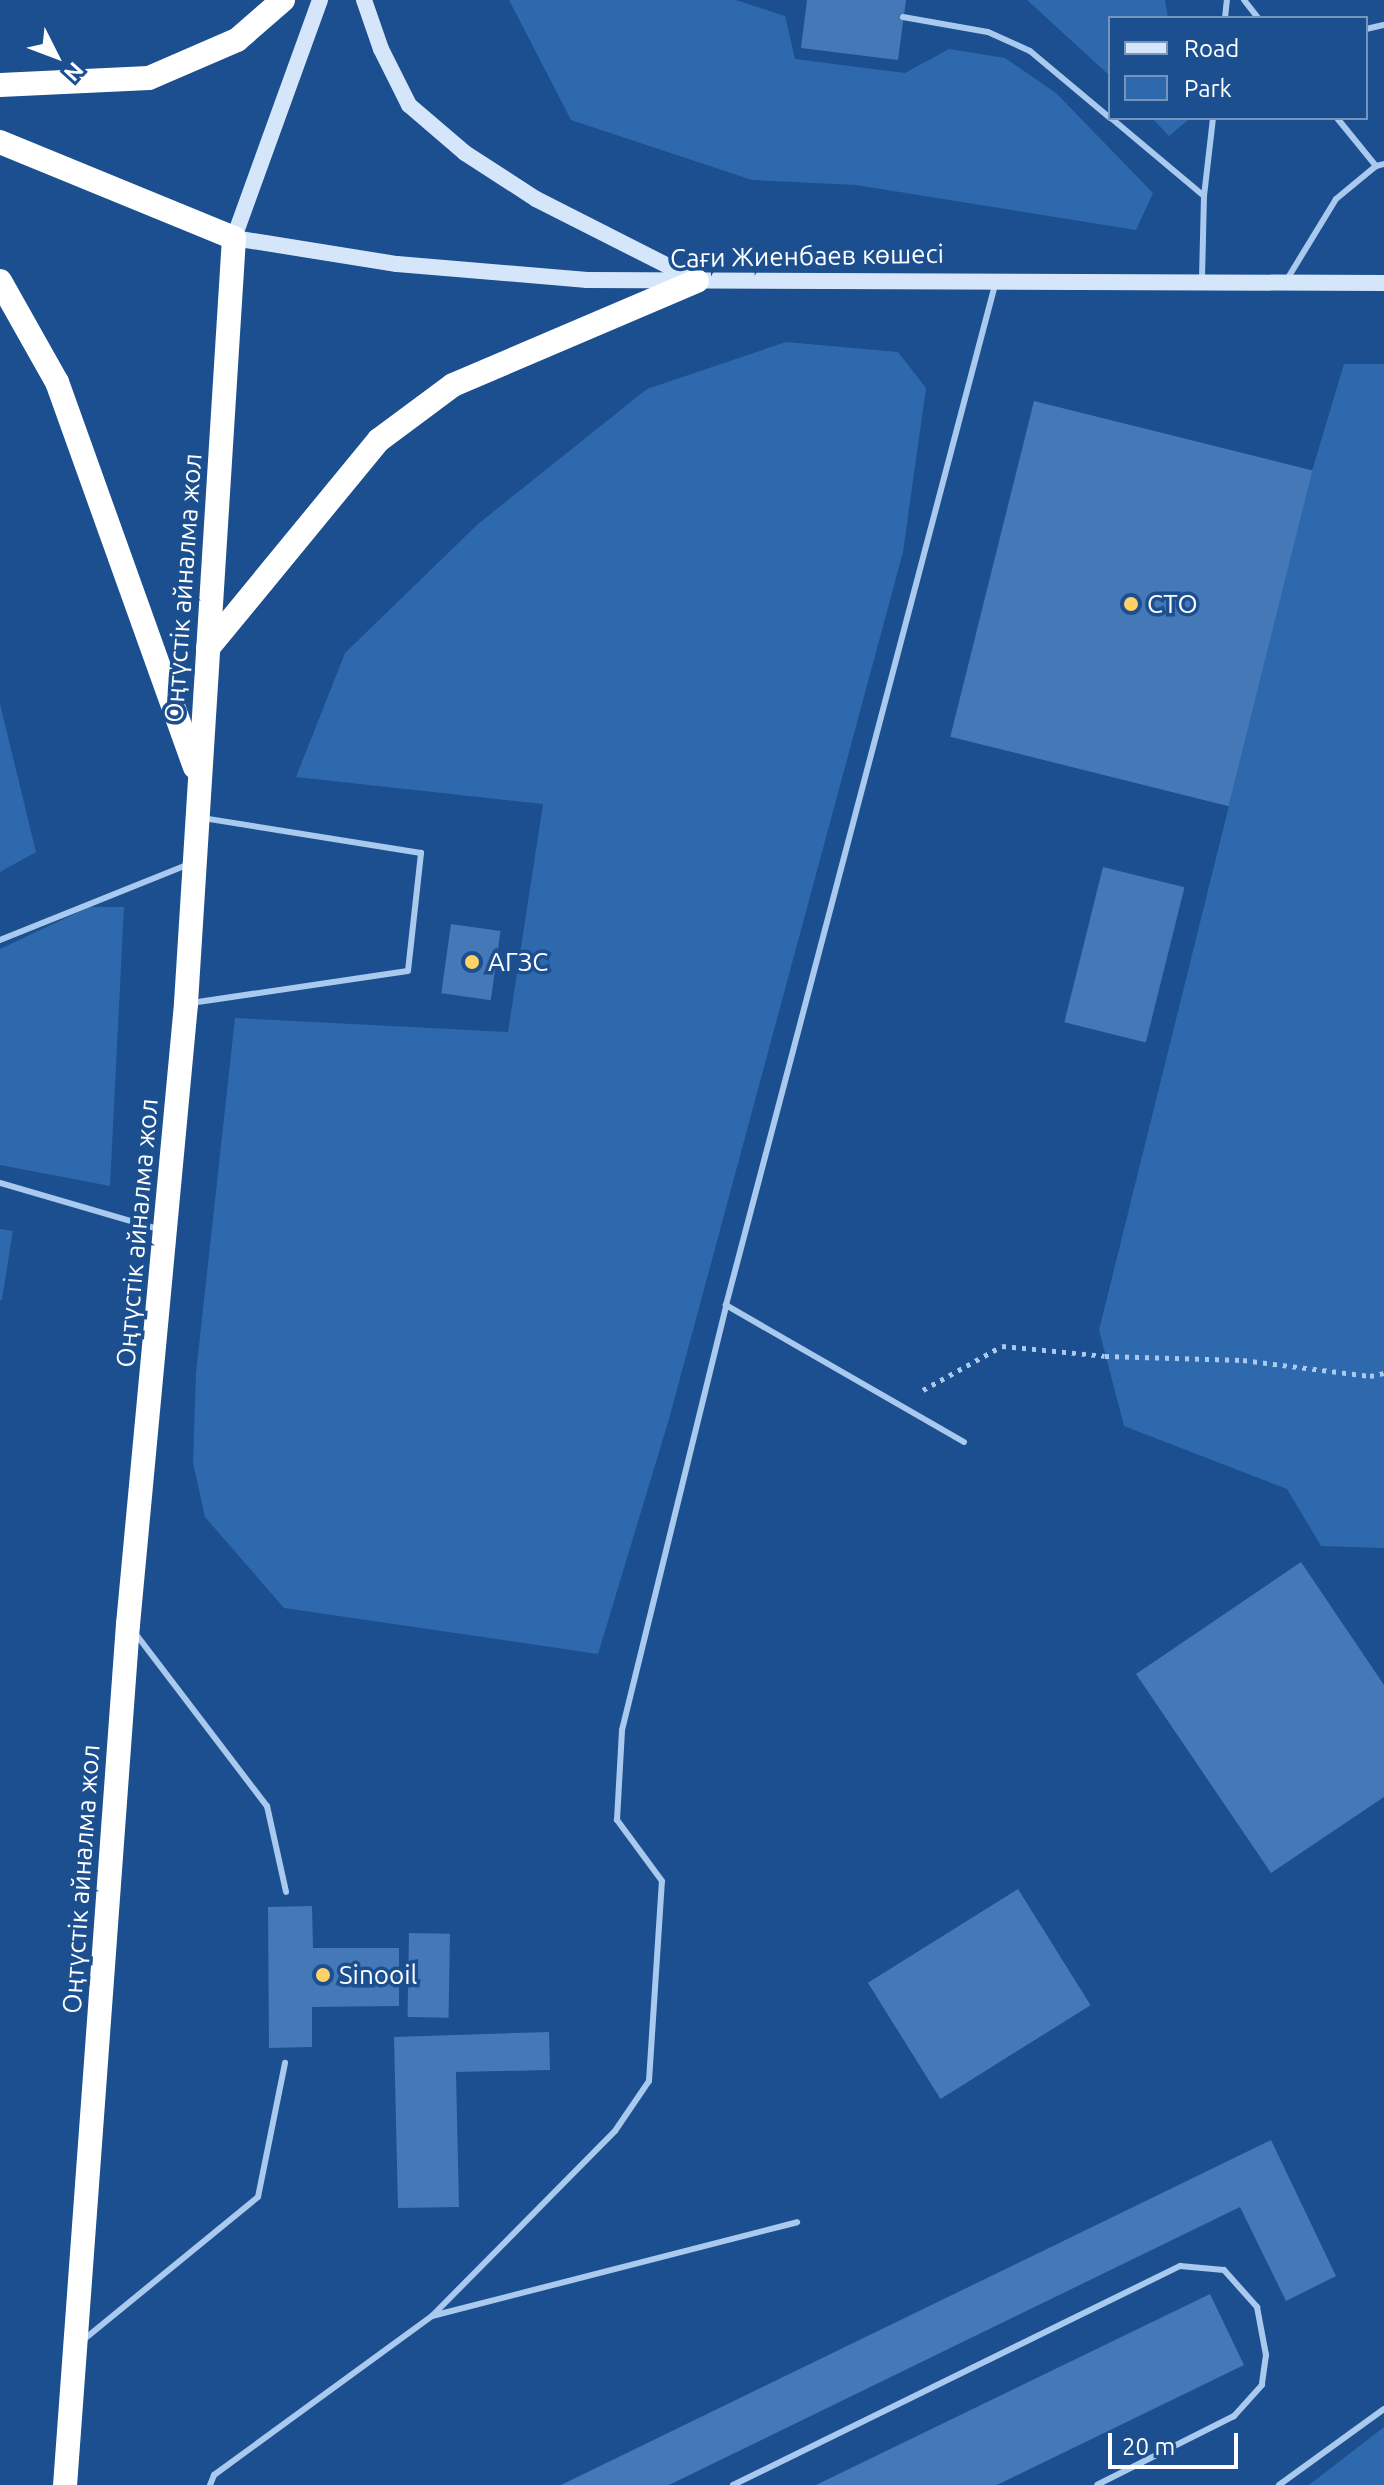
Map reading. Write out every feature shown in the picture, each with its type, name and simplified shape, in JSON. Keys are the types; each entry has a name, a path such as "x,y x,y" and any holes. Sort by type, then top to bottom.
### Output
{"highway":[{"path":"0,85 149,78 237,40 283,0"},
{"path":"0,142 234,238"},
{"name":"Оңтүстік айналма жол","path":"65,2485 128,1624 186,1004 196,861 197,774 234,238"},
{"path":"0,281 57,382 197,774"},
{"path":"208,648 379,440 453,385 697,281"}],"main road":[{"path":"234,238 320,0"},
{"path":"364,0 381,49 409,105 465,153 536,199 697,281"},
{"name":"Сағи Жиенбаев көшесі","path":"234,238 508,276 697,281 997,278 1384,283"}],"lane":[{"path":"1244,0 1256,16"},
{"path":"903,17 988,32 1030,51 1108,116"},
{"path":"1112,120 1204,196"},
{"path":"1202,280 1204,196 1213,120"},
{"path":"1286,281 1336,199 1380,165 1339,120"},
{"path":"210,2485 214,2475 432,2316 615,2131 649,2081 662,1881 617,1820 622,1730 726,1305 997,278"},
{"path":"186,1004 408,971 421,853 198,818"},
{"path":"0,940 196,861"},
{"path":"0,1183 165,1231"},
{"path":"726,1305 964,1442"},
{"path":"128,1624 267,1806 286,1892"},
{"path":"75,2347 258,2197 285,2063"},
{"path":"432,2316 797,2222"},
{"path":"733,2485 1180,2266 1224,2270 1257,2307 1266,2355 1262,2385 1234,2416 1097,2485"},
{"path":"1279,2485 1384,2409"}],"path":[{"path":"897,1404 1002,1346 1105,1356 1243,1360 1370,1376 1384,1373"}],"green space":[{"path":"509,0 736,0 785,16 795,59 905,73 949,49 1005,58 1056,93 1153,193 1136,230 856,185 752,180 571,120"},
{"path":"1027,0 1165,0 1168,16 1108,16 1108,74"},
{"path":"1154,120 1188,120 1169,136"},
{"path":"786,342 898,352 926,388 903,552 669,1419 598,1654 284,1608 205,1517 193,1463 196,1373 235,1018 508,1032 543,804 296,777 345,653 478,524 647,389"},
{"path":"1344,364 1384,364 1384,1548 1321,1546 1287,1489 1124,1426 1099,1330 1312,471"},
{"path":"0,704 36,852 0,872"},
{"path":"89,907 124,907 110,1186 0,1165 0,949"},
{"path":"0,1229 13,1231 0,1300"},
{"path":"1384,2427 1384,2485 1309,2485"}],"building":[{"path":"807,0 906,0 898,60 801,48"},
{"name":"СТО","path":"1034,401 1312,470 1229,806 950,737"},
{"path":"1103,867 1185,887 1146,1043 1064,1022"},
{"path":"451,924 501,931 491,1000 441,993"},
{"path":"1301,1562 1384,1685 1384,1797 1271,1873 1136,1674"},
{"path":"1018,1889 1091,2005 940,2099 868,1983"},
{"path":"312,1906 313,1948 399,1948 399,2006 312,2007 312,2047 269,2048 268,1907"},
{"path":"409,1933 450,1934 449,2018 408,2017"},
{"path":"549,2032 550,2070 456,2072 459,2207 398,2208 394,2037"},
{"path":"1271,2140 1336,2276 1286,2301 1240,2207 669,2485 561,2485"},
{"path":"1210,2294 1244,2365 997,2485 816,2485"}],"place":[{"name":"СТО","path":"1131,604"},
{"name":"АГЗС","path":"472,962"},
{"name":"Sinooil","path":"323,1975"}]}
